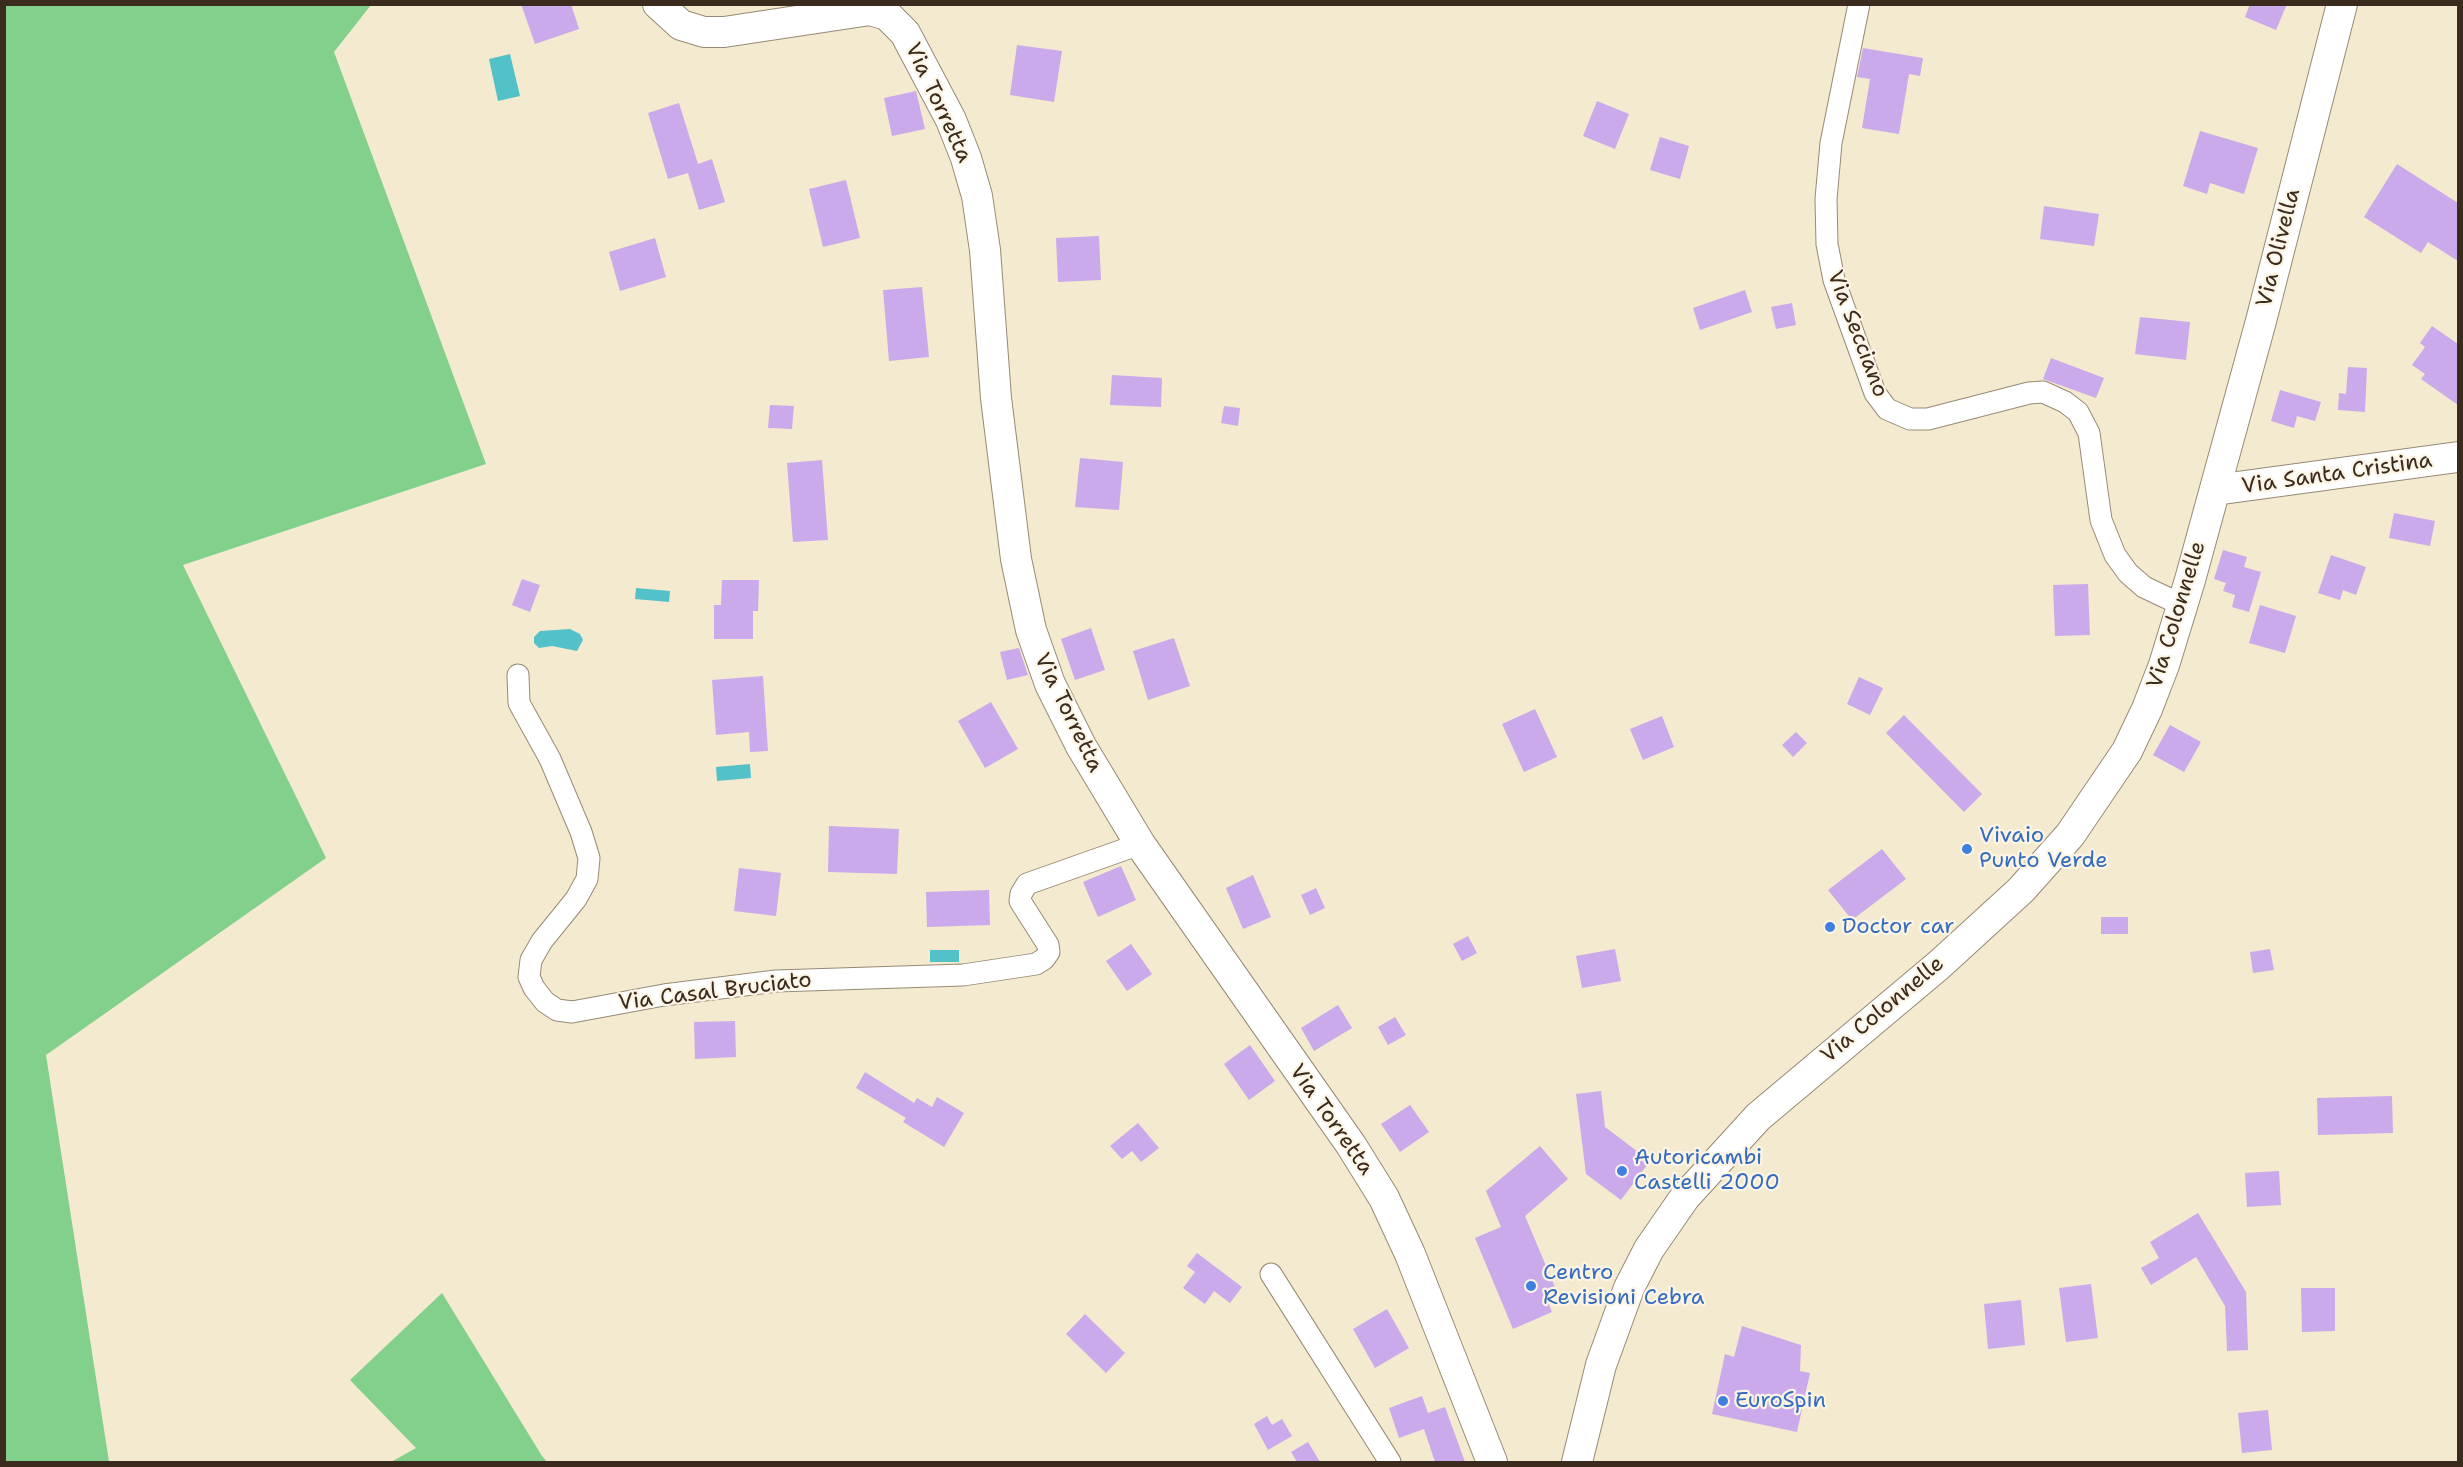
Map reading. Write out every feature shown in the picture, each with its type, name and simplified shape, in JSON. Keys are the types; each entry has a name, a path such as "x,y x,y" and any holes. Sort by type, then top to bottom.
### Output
{"street":[{"name":"Via Torretta","path":"658,4 681,25 704,32 724,32 870,10 887,15 905,33 951,120 966,158 977,196 985,250 996,398 1014,547 1031,630 1050,684 1064,714 1140,844 1372,1178 1407,1248 1492,1462"},
{"name":"Via Secciano","path":"1859,4 1831,143 1827,182 1827,237 1834,280 1875,393 1887,409 1911,419 1928,418 2033,392 2051,395 2072,406 2090,433 2101,520 2115,555 2128,573 2144,587 2182,605"},
{"name":"Via Olivella","path":"2215,490 2342,4"},
{"name":"Via Santa Cristina","path":"2215,490 2458,457"},
{"name":"Via Colonnelle","path":"1578,1462 1601,1365 1621,1306 1635,1273 1672,1214 1697,1181 1758,1117 1977,932 2028,883 2059,848 2110,778 2138,730 2164,665 2215,490"},
{"name":"Via Casal Bruciato","path":"518,675 519,703 550,759 581,832 589,858 587,879 576,899 542,941 531,960 530,977 534,988 545,1002 557,1010 572,1012 664,995 776,981 963,975 1036,964 1049,952 1048,945 1020,901 1020,894 1027,884 1140,844"},
{"path":"1270,1274 1390,1462"}],"green space":[{"path":"5,4 371,5 334,52 486,464 183,565 326,858 46,1055 109,1462 5,1462"},
{"path":"442,1293 547,1462 391,1462 416,1448 350,1380"}],"water":[{"path":"510,54 520,96 498,101 489,59"},
{"path":"636,588 670,591 669,602 635,599"},
{"path":"570,629 580,634 583,640 577,651 552,646 539,648 534,643 534,637 540,631"},
{"path":"750,764 751,778 717,781 716,767"},
{"path":"930,950 959,950 959,962 930,962"}],"building":[{"path":"521,4 571,4 579,29 535,44"},
{"path":"2250,4 2287,4 2276,30 2245,17"},
{"path":"1017,45 1062,51 1054,102 1010,95"},
{"path":"1863,48 1923,58 1920,76 1909,74 1899,134 1862,128 1870,79 1857,77"},
{"path":"916,91 925,129 892,136 884,98"},
{"path":"1597,101 1629,114 1615,149 1583,136"},
{"path":"679,103 698,164 712,159 725,202 699,210 688,173 668,179 648,113"},
{"path":"2200,131 2258,148 2244,194 2210,183 2207,194 2183,186"},
{"path":"1660,137 1689,146 1680,179 1650,170"},
{"path":"2397,164 2458,203 2458,261 2428,242 2421,253 2364,217"},
{"path":"846,180 860,238 823,247 809,189"},
{"path":"2044,206 2099,214 2094,246 2040,239"},
{"path":"1099,236 1101,280 1058,282 1056,238"},
{"path":"655,238 666,277 620,291 609,252"},
{"path":"922,287 929,357 889,361 883,290"},
{"path":"1745,290 1752,312 1700,330 1693,308"},
{"path":"1792,303 1796,325 1776,329 1771,307"},
{"path":"2140,317 2190,322 2186,360 2135,354"},
{"path":"2432,326 2458,344 2458,405 2421,379 2425,374 2412,365 2425,347 2420,343"},
{"path":"2051,358 2104,378 2096,398 2043,379"},
{"path":"2348,367 2367,368 2365,412 2338,410 2339,393 2346,394"},
{"path":"1112,375 1162,378 1161,407 1110,405"},
{"path":"2280,390 2321,402 2315,421 2297,416 2294,428 2271,421"},
{"path":"770,405 794,406 792,429 768,428"},
{"path":"1224,406 1240,408 1238,426 1221,423"},
{"path":"1080,458 1123,462 1119,510 1075,507"},
{"path":"822,460 828,540 793,542 787,463"},
{"path":"2394,513 2435,521 2430,546 2389,538"},
{"path":"2223,550 2247,557 2244,567 2261,572 2249,612 2232,607 2235,595 2223,591 2226,583 2214,579"},
{"path":"2331,555 2366,567 2356,595 2343,590 2340,600 2318,593"},
{"path":"522,579 540,585 530,612 512,605"},
{"path":"722,580 759,580 758,611 753,611 753,639 714,639 714,605 721,605"},
{"path":"2088,584 2090,635 2055,636 2053,585"},
{"path":"2260,605 2296,616 2285,653 2249,643"},
{"path":"1091,628 1105,670 1075,680 1061,639"},
{"path":"1174,638 1190,686 1148,700 1133,651"},
{"path":"1019,648 1028,675 1007,680 1000,652"},
{"path":"763,676 768,751 750,752 749,732 716,735 712,680"},
{"path":"1859,677 1883,688 1870,715 1847,704"},
{"path":"991,702 1018,749 985,768 958,721"},
{"path":"1535,709 1557,757 1524,772 1502,724"},
{"path":"1904,715 1982,794 1964,812 1886,733"},
{"path":"1662,716 1674,747 1643,760 1630,729"},
{"path":"2170,725 2201,742 2184,772 2153,755"},
{"path":"1796,732 1807,743 1793,757 1782,745"},
{"path":"829,826 899,829 897,874 828,872"},
{"path":"1882,849 1906,879 1852,920 1828,890"},
{"path":"1121,866 1136,900 1098,917 1083,882"},
{"path":"739,868 781,873 776,916 734,911"},
{"path":"1253,875 1271,917 1243,929 1226,888"},
{"path":"1316,888 1325,908 1310,915 1301,895"},
{"path":"989,890 990,925 927,927 926,892"},
{"path":"2101,917 2128,917 2128,934 2101,934"},
{"path":"1468,936 1477,953 1462,961 1453,944"},
{"path":"1131,944 1152,974 1127,991 1106,961"},
{"path":"1615,949 1621,981 1582,988 1576,956"},
{"path":"2270,949 2274,970 2253,973 2250,952"},
{"path":"1338,1005 1352,1028 1314,1051 1301,1028"},
{"path":"1395,1017 1406,1035 1388,1045 1378,1027"},
{"path":"735,1021 736,1057 695,1059 694,1022"},
{"path":"1250,1045 1275,1081 1249,1100 1224,1064"},
{"path":"865,1072 914,1103 917,1098 932,1107 937,1097 964,1113 944,1147 903,1122 906,1118 856,1088"},
{"path":"1601,1091 1605,1127 1650,1161 1621,1200 1586,1174 1576,1094"},
{"path":"2392,1096 2393,1133 2318,1135 2317,1098"},
{"path":"1410,1105 1429,1132 1400,1152 1381,1124"},
{"path":"1138,1123 1159,1148 1141,1162 1132,1151 1122,1159 1110,1146"},
{"path":"1540,1146 1568,1179 1525,1216 1557,1292 1546,1297 1552,1312 1513,1329 1475,1238 1501,1227 1486,1191"},
{"path":"2279,1171 2281,1205 2247,1207 2245,1173"},
{"path":"2198,1213 2246,1292 2248,1350 2227,1351 2225,1306 2196,1257 2151,1285 2141,1268 2159,1258 2150,1242"},
{"path":"1197,1253 1242,1287 1230,1303 1214,1291 1205,1304 1183,1288 1195,1272 1187,1266"},
{"path":"2091,1284 2098,1338 2066,1342 2059,1288"},
{"path":"2301,1288 2335,1288 2335,1331 2302,1332"},
{"path":"2021,1300 2025,1345 1988,1349 1984,1304"},
{"path":"1387,1309 1409,1348 1375,1368 1353,1329"},
{"path":"1085,1314 1125,1353 1106,1373 1066,1334"},
{"path":"1742,1326 1801,1345 1800,1371 1810,1373 1797,1432 1712,1414 1725,1354 1734,1357"},
{"path":"1422,1396 1428,1413 1445,1407 1465,1462 1435,1462 1424,1429 1399,1438 1389,1408"},
{"path":"2268,1410 2272,1450 2242,1453 2238,1413"},
{"path":"1267,1416 1272,1425 1282,1419 1292,1436 1268,1450 1254,1424"},
{"path":"1308,1442 1320,1462 1297,1462 1291,1452"}],"place":[{"name":"Vivaio Punto Verde","path":"1967,849"},
{"name":"Doctor car","path":"1830,927"},
{"name":"Autoricambi Castelli 2000","path":"1622,1171"},
{"name":"Centro Revisioni Cebra","path":"1531,1286"},
{"name":"EuroSpin","path":"1723,1401"}]}
